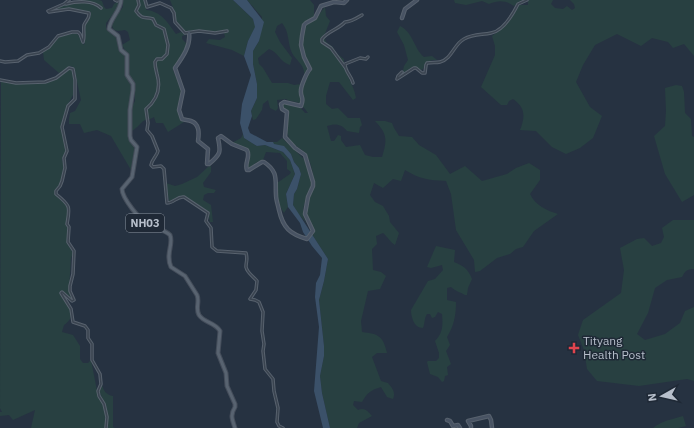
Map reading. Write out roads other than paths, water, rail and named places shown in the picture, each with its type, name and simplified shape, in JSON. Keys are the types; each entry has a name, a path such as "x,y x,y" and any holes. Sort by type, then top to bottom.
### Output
{"main road":[{"name":"NH03","path":"121,0 120,7 109,24 109,29 118,36 121,50 127,55 127,75 133,84 130,110 130,136 131,140 137,147 132,177 121,192 129,205 143,221 170,235 169,260 171,267 185,276 197,295 199,299 197,310 200,315 206,322 216,326 220,331 218,353 226,373 227,386 235,407 231,413 235,428"}],"street":[{"path":"0,61 6,62 18,60 27,55 39,53 49,47 58,36 72,32 78,32 83,42 84,26 89,17 89,13 74,9 48,11 64,4 69,0"},
{"path":"138,0 139,5 136,11 137,13 144,18 153,19 156,25 164,29 168,45 167,54 162,59 157,59 155,62 158,79 158,91 156,98 145,112 148,123 147,130 152,136 158,151 151,165 153,167 161,166 164,169 167,203 171,203 179,197 184,197 208,213 206,221 211,228 212,247 219,251 246,253 248,259 248,272 257,281 256,290 250,299 259,302 264,312 262,331 265,369 273,379 278,408 277,422 279,426 283,428"},
{"path":"145,0 147,7 160,3 171,8 174,13 175,22 182,31 189,33 199,31 215,33 227,31"},
{"path":"189,33 190,38 185,53 175,68 183,91 178,110 182,119 193,122 196,125 199,131 198,141 208,149 207,164 210,164 220,152 221,149 218,138 221,136 232,144 247,150 249,155 246,164 247,170 262,162 268,164 275,174 276,196 284,224 292,234 307,239 313,231 304,214 313,182 305,155 295,148 285,137 287,112 282,108 282,104 287,102 300,106 303,100 301,90 306,73 310,69 304,57 301,44 304,25 315,18 321,6 334,2 344,3 347,0"},
{"path":"402,18 405,9 417,0"},
{"path":"402,72 397,79 414,68 422,73 425,73 427,63 442,61 454,52 462,40 469,36 494,33 515,11 518,4 528,0"},
{"path":"64,4 90,2 97,4 101,8"},
{"path":"353,83 351,77 331,48 322,42 322,39 336,27 345,22 352,22 362,15"},
{"path":"345,68 347,63 360,58 366,59 368,57"},
{"path":"0,80 16,83 46,82 56,78 68,68 74,70 75,99 68,106 62,127 67,151 64,158 65,168 60,186 56,191 56,194 64,201 69,209 70,216 67,224 69,227 68,242 74,251 73,274 70,291 74,300 72,301 65,293 62,292 62,295 70,306 73,322 85,326 88,330 88,338 92,344 92,360 100,374 101,384 98,391 105,408 107,418 106,428"},
{"path":"470,428 471,426 468,421 489,416 492,420 492,428"},
{"path":"447,420 450,421 453,426 458,426 460,428"}],"water":[{"path":"233,0 247,0 264,22 259,41 253,51 257,98 251,111 252,116 248,128 250,133 267,142 273,142 274,144 284,146 291,154 301,174 294,194 293,205 328,259 319,300 324,346 324,356 320,376 322,393 330,428 323,428 314,391 319,327 315,297 316,283 320,275 322,258 312,246 303,232 300,223 288,207 286,194 295,174 290,160 283,152 265,145 257,146 244,138 240,123 242,104 251,75 244,56 248,41 255,27 253,19"}],"place":[{"name":"Tityang Health Post","path":"574,348"}]}
